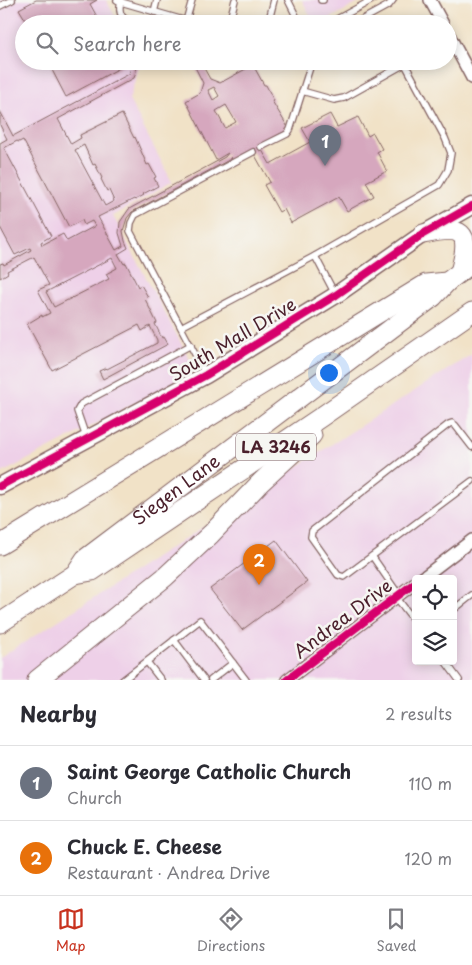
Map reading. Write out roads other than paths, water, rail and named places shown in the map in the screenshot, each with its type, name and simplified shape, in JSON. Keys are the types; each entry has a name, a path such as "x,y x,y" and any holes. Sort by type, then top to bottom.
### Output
{"main road":[{"path":"0,545 426,284 463,272 468,253 469,240 466,236 459,231 446,230 423,234"},
{"name":"Siegen Lane","path":"75,574 84,559 434,297 463,272"},
{"name":"Siegen Lane","path":"0,623 75,574 92,571 321,417 414,350 472,312"},
{"path":"37,680 164,577 211,534 298,446 318,430 321,417"}],"street":[{"path":"430,0 438,15"},
{"path":"457,50 472,78"},
{"name":"South Mall Drive","path":"0,486 206,375 336,295 423,234 472,206"},
{"path":"426,575 472,540"},
{"name":"Andrea Drive","path":"288,680 412,585"}],"lane":[{"path":"0,6 12,0"},
{"path":"154,12 157,0"},
{"path":"188,15 192,0"},
{"path":"231,15 235,0"},
{"path":"270,15 274,0"},
{"path":"288,0 296,15"},
{"path":"344,15 372,0"},
{"path":"371,15 390,5 393,0"},
{"path":"120,15 120,1 165,15"},
{"path":"261,147 287,134 290,130 310,70"},
{"path":"302,91 334,100 344,98 395,70"},
{"path":"181,328 315,256 440,185 448,170 451,153 411,70"},
{"path":"206,375 130,230 131,223 135,215 253,152"},
{"path":"315,256 336,295"},
{"path":"87,439 77,411 81,404 191,345"},
{"path":"472,448 455,425 449,424 310,534 311,537 341,577 344,577 472,481"},
{"path":"372,556 414,620"},
{"path":"457,607 472,595"},
{"path":"123,680 200,620 246,680"},
{"path":"174,640 204,680"},
{"path":"147,662 161,680"},
{"path":"211,680 233,663"},
{"path":"448,665 459,680"}],"place":[{"name":"Saint George Catholic Church","path":"325,166"},
{"name":"Chuck E. Cheese","path":"259,585"}]}
